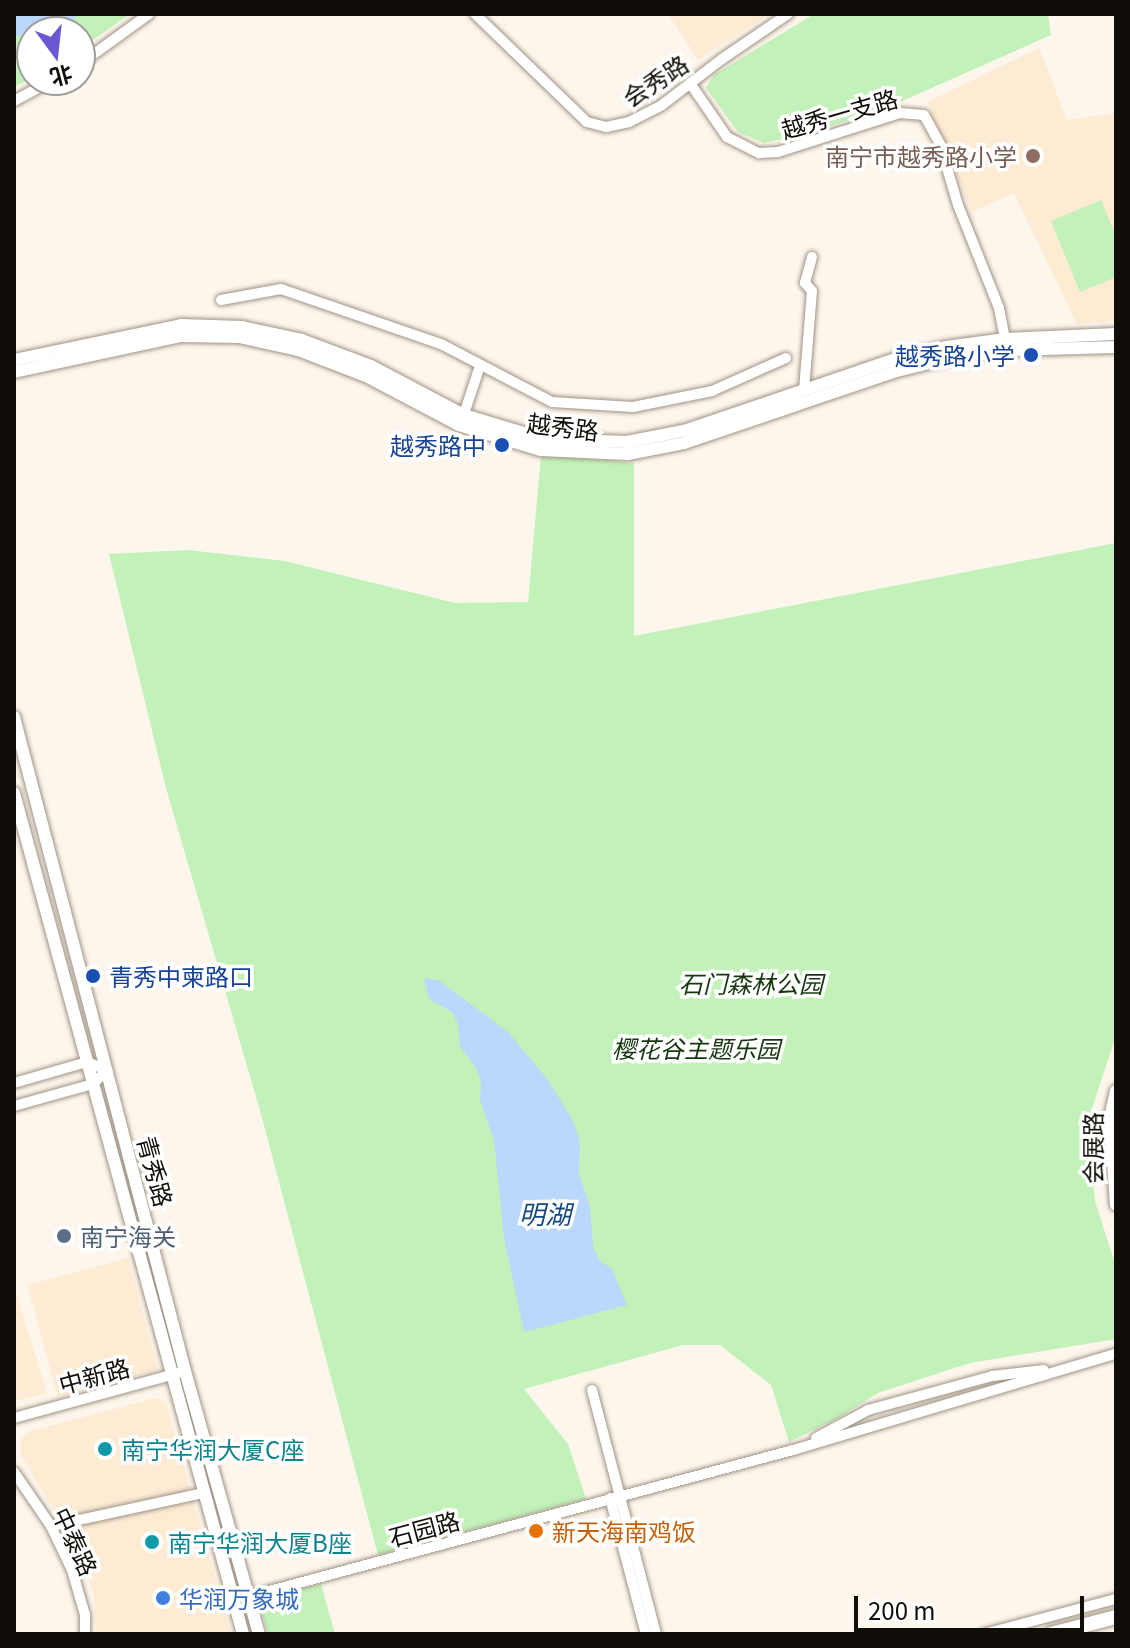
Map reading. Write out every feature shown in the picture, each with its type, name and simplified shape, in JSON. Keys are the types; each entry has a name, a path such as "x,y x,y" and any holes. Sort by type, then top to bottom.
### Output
{"highway":[{"path":"1051,1634 1116,1617"}],"main road":[{"name":"越秀路","path":"14,360 181,325 242,327 302,340 371,366 462,420 544,439 627,442 687,430 896,359 946,347 1116,347"},
{"name":"越秀路","path":"14,372 180,336 239,337 298,350 541,450 628,454 684,443 897,371 948,358 1006,345 1116,334"},
{"name":"青秀路","path":"14,717 185,1371 259,1634"},
{"name":"青秀路","path":"14,793 243,1634"},
{"name":"会展路","path":"1116,1091 1110,1117 1116,1205"}],"street":[{"path":"96,52 149,14"},
{"name":"会秀路","path":"475,14 587,122 606,127 629,122 662,105 788,14"},
{"name":"越秀一支路","path":"690,83 727,137 759,153 778,152 900,113 924,115 940,144 958,205 999,308 1006,345"},
{"path":"804,390 812,291 805,283 812,257"},
{"path":"221,300 281,289 441,344 552,402 633,407 712,391 786,358"},
{"path":"462,420 480,366"},
{"path":"14,1083 87,1062 107,1070 93,1084 14,1106"},
{"name":"石园路","path":"247,1597 793,1450 1116,1354"},
{"name":"中新路","path":"14,1418 185,1371"},
{"path":"592,1390 646,1634"},
{"name":"中泰路","path":"14,1472 51,1526 72,1570 85,1615 85,1634"},
{"path":"51,1526 203,1493"},
{"path":"615,1496 656,1634"},
{"path":"984,1634 1116,1599"}],"shaded area":[{"path":"668,14 770,14 698,60"},
{"name":"南宁市越秀路小学","path":"1039,48 1067,120 1116,113 1116,321 1077,324 1014,193 972,212 927,102"},
{"path":"128,1258 158,1370 58,1397 28,1285"},
{"path":"14,1287 47,1393 14,1401"},
{"path":"156,1398 166,1402 231,1634 96,1634 94,1596 82,1559 21,1455 21,1439 30,1431"}],"green space":[{"path":"14,14 130,14 96,38 96,16 16,16 14,87"},
{"path":"814,14 1048,14 1051,35 891,106 806,134 764,143 738,132 706,88 714,75"},
{"path":"1101,200 1116,236 1116,277 1080,292 1051,221"},
{"name":"石门森林公园","path":"541,455 634,463 634,636 1116,543 1116,1035 1087,1124 1095,1201 1116,1267 1116,1339 970,1363 878,1393 838,1418 789,1442 771,1385 720,1345 683,1345 524,1389 568,1444 586,1499 378,1555 261,1114 166,788 109,554 188,550 285,561 455,603 528,602"},
{"path":"321,1584 335,1634 268,1634 258,1600"}],"water":[{"path":"14,14 81,14 16,16 14,37"},
{"name":"明湖","path":"424,978 438,980 508,1032 547,1079 572,1119 580,1141 579,1174 590,1207 593,1247 600,1261 612,1269 627,1305 524,1332 504,1238 494,1140 480,1100 481,1083 476,1068 460,1046 458,1024 452,1012 429,999"}],"place":[{"name":"南宁市越秀路小学","path":"1033,156"},
{"name":"越秀路小学","path":"1031,355"},
{"name":"越秀路中","path":"502,445"},
{"name":"青秀中柬路口","path":"93,976"},
{"name":"南宁海关","path":"64,1236"},
{"name":"南宁华润大厦C座","path":"105,1449"},
{"name":"新天海南鸡饭","path":"536,1531"},
{"name":"南宁华润大厦B座","path":"152,1542"},
{"name":"华润万象城","path":"163,1598"}],"park label":[{"name":"樱花谷主题乐园","path":"696,1048"}]}
